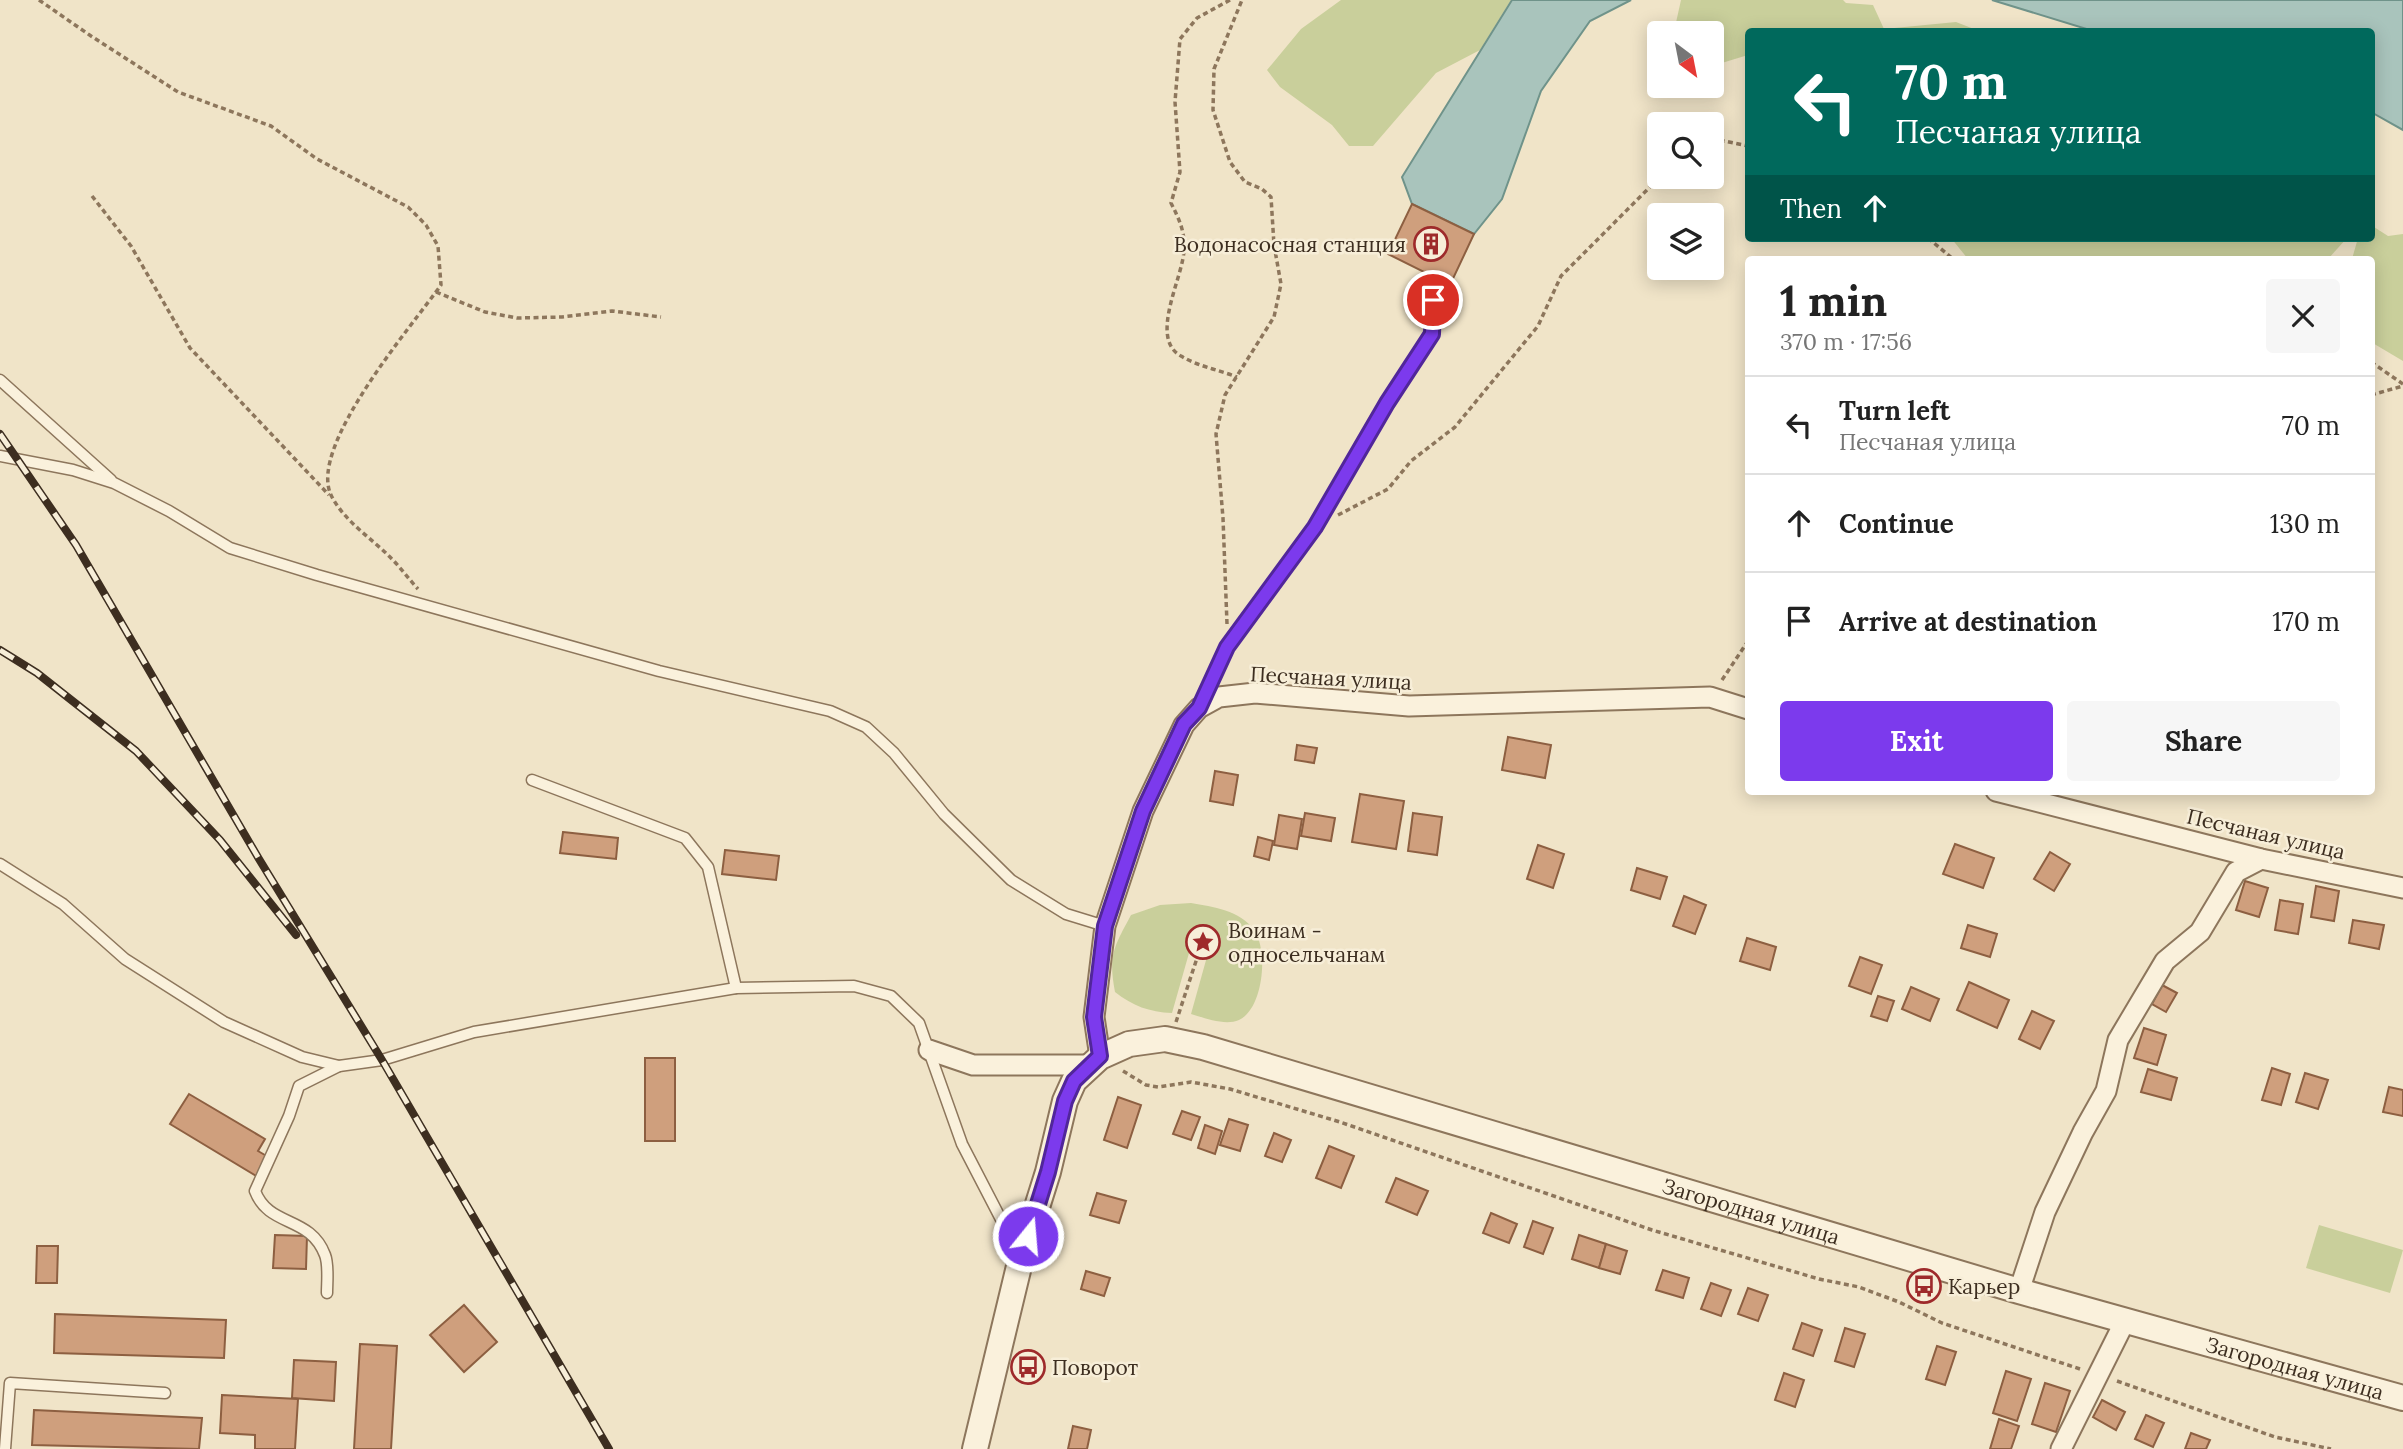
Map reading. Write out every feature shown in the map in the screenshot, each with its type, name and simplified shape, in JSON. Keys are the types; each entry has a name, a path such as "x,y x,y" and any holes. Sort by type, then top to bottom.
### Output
{"street":[{"name":"Песчаная улица","path":"1199,708 1219,697 1255,693 1409,706 1710,697 1745,708"},
{"path":"975,1449 1021,1258 1048,1172 1065,1101 1074,1081 1095,1061 1094,1017 1105,926 1143,811 1184,724 1199,708"},
{"name":"Песчаная улица","path":"2012,795 2261,859 2403,888"},
{"path":"2019,1291 2045,1212 2106,1091 2118,1040 2165,961 2200,932 2236,872 2261,859"},
{"name":"Загородная улица","path":"1095,1061 1129,1044 1170,1041 1203,1046 2019,1291 2403,1398"},
{"path":"929,1050 973,1065 1095,1061"},
{"path":"2062,1449 2126,1319"}],"lane":[{"path":"1199,708 1227,647 1315,527 1387,403 1432,334 1433,300"},
{"path":"0,380 114,483"},
{"path":"0,456 73,470 114,483 230,548 659,671 831,711 866,727 894,753 944,814 1011,880 1066,914 1105,926"},
{"path":"532,780 685,838 708,867 736,988"},
{"path":"0,864 63,904 125,959 224,1022 302,1057 339,1066"},
{"path":"327,1293 325,1256 311,1234 293,1222 275,1217 260,1204 255,1191 289,1116 299,1086 339,1066 382,1059 474,1032 736,988 854,986 891,996 919,1023 962,1144 1021,1258"},
{"path":"5,1449 10,1383 165,1393"}],"path":[{"path":"39,0 178,92 271,126 317,159 408,207 426,225 438,246 441,285 380,367 346,422 333,451 326,483 332,499"},
{"path":"1230,0 1197,18 1180,39 1175,102 1180,172 1171,203 1183,227 1184,252 1169,310 1168,342 1179,356 1237,377"},
{"path":"1227,647 1223,518 1216,434 1225,395 1274,317 1281,284 1274,245 1271,197 1262,189 1245,182 1230,162 1213,110 1214,69 1242,0"},
{"path":"1724,141 1745,145"},
{"path":"1315,527 1388,489 1411,461 1455,427 1538,326 1561,276 1648,189"},
{"path":"92,196 131,246 190,348 355,525 391,559 422,593 428,606"},
{"path":"1933,242 1949,256"},
{"path":"436,292 485,312 517,318 562,317 612,311 661,317"},
{"path":"2375,365 2403,385"},
{"path":"2375,394 2403,385"},
{"path":"1710,697 1745,645"},
{"path":"1170,1041 1200,949"},
{"path":"1095,1061 1146,1085 1158,1087 1191,1082 1230,1089 1340,1122 1652,1230 1819,1279 1859,1287 1899,1302 1942,1323 2043,1355 2275,1437 2331,1449"}],"green space":[{"path":"1341,0 1511,0 1480,50 1436,73 1373,146 1349,146 1332,125 1280,87 1267,70 1301,29"},
{"path":"1681,0 1843,0 1846,3 1873,5 1884,28 1745,28 1745,56 1724,62 1724,21 1676,21"},
{"path":"1956,22 1971,28 1894,28"},
{"path":"2375,228 2388,236 2403,234 2403,361 2375,344 2375,256 2353,256 2357,242 2375,242"},
{"path":"1954,242 2343,242 2331,256 1966,256"},
{"path":"1191,903 1234,914 1248,923 1259,939 1262,965 1258,992 1254,1004 1239,1020 1221,1022 1191,1014 1208,953 1216,955 1221,937 1193,928 1188,945 1191,946 1172,1013 1142,1007 1115,992 1112,969 1114,952 1131,915 1160,905"},
{"path":"2319,1225 2403,1250 2390,1293 2306,1268"}],"water":[{"path":"1512,0 1631,0 1590,21 1541,91 1502,199 1474,234 1412,204 1402,177"},
{"path":"1992,0 2403,0 2403,130 2375,114 2375,28 2083,28"}],"building":[{"name":"Водонасосная станция","path":"1412,204 1474,234 1450,285 1388,254"},
{"path":"1508,737 1551,745 1545,778 1502,770"},
{"path":"1297,745 1317,748 1314,763 1295,760"},
{"path":"1215,771 1238,775 1233,805 1210,801"},
{"path":"1360,794 1404,801 1396,849 1352,842"},
{"path":"1305,813 1335,818 1331,841 1301,836"},
{"path":"1413,813 1442,817 1437,855 1408,851"},
{"path":"1279,815 1302,819 1297,849 1274,845"},
{"path":"563,832 618,838 616,859 560,853"},
{"path":"1258,837 1273,841 1269,860 1254,856"},
{"path":"1955,844 1994,858 1983,888 1943,874"},
{"path":"1538,845 1564,854 1553,888 1527,879"},
{"path":"725,850 779,856 776,880 722,874"},
{"path":"2050,852 2070,864 2054,891 2034,879"},
{"path":"1637,868 1667,877 1660,899 1631,890"},
{"path":"2245,881 2268,888 2259,917 2236,910"},
{"path":"2316,886 2339,891 2334,921 2311,917"},
{"path":"1684,896 1706,905 1695,934 1673,926"},
{"path":"2280,900 2303,904 2298,934 2275,930"},
{"path":"2353,920 2384,925 2379,949 2349,943"},
{"path":"1968,925 1997,934 1990,957 1961,948"},
{"path":"1747,938 1776,947 1770,970 1740,961"},
{"path":"1860,957 1882,965 1871,994 1849,986"},
{"path":"1969,982 2009,1000 1997,1028 1957,1010"},
{"path":"2162,985 2177,993 2166,1012 2152,1004"},
{"path":"1911,987 1939,999 1930,1021 1902,1009"},
{"path":"1878,996 1894,1001 1887,1021 1871,1016"},
{"path":"2032,1011 2054,1021 2040,1049 2019,1039"},
{"path":"2144,1028 2166,1035 2157,1065 2134,1058"},
{"path":"645,1058 675,1058 675,1141 645,1141"},
{"path":"2272,1068 2290,1074 2281,1105 2262,1100"},
{"path":"2148,1069 2177,1078 2171,1100 2141,1092"},
{"path":"2305,1073 2328,1080 2318,1109 2296,1102"},
{"path":"2389,1087 2403,1090 2403,1116 2383,1112"},
{"path":"189,1094 265,1139 258,1151 270,1158 258,1177 170,1124"},
{"path":"1118,1097 1141,1105 1127,1148 1104,1140"},
{"path":"1182,1111 1200,1117 1191,1140 1173,1134"},
{"path":"1229,1119 1248,1125 1240,1151 1220,1145"},
{"path":"1205,1125 1222,1131 1215,1154 1198,1148"},
{"path":"1274,1133 1291,1140 1282,1162 1265,1156"},
{"path":"1329,1146 1354,1156 1341,1188 1316,1178"},
{"path":"1396,1178 1428,1191 1417,1215 1386,1202"},
{"path":"1097,1193 1126,1201 1119,1223 1090,1215"},
{"path":"1491,1213 1517,1224 1509,1243 1483,1233"},
{"path":"1533,1221 1553,1228 1543,1254 1524,1247"},
{"path":"275,1235 307,1236 306,1269 273,1268"},
{"path":"1579,1235 1606,1244 1599,1268 1572,1259"},
{"path":"1606,1244 1627,1251 1620,1274 1599,1268"},
{"path":"37,1246 58,1246 57,1283 36,1283"},
{"path":"1663,1270 1689,1278 1683,1298 1656,1290"},
{"path":"1086,1271 1110,1278 1104,1296 1081,1289"},
{"path":"1711,1283 1731,1290 1721,1316 1701,1309"},
{"path":"1748,1288 1768,1295 1758,1321 1738,1314"},
{"path":"464,1305 497,1342 464,1372 430,1335"},
{"path":"55,1314 226,1320 224,1358 54,1353"},
{"path":"1802,1323 1822,1330 1813,1356 1793,1349"},
{"path":"1845,1328 1865,1334 1854,1367 1835,1361"},
{"path":"360,1344 397,1346 391,1449 354,1449"},
{"path":"1937,1346 1956,1352 1945,1385 1926,1379"},
{"path":"294,1360 336,1362 334,1401 292,1398"},
{"path":"2006,1371 2031,1379 2017,1421 1993,1413"},
{"path":"1784,1373 1804,1380 1795,1407 1775,1400"},
{"path":"2045,1383 2070,1391 2056,1432 2032,1424"},
{"path":"222,1395 298,1399 295,1449 255,1449 255,1435 220,1433"},
{"path":"2102,1400 2125,1412 2116,1430 2093,1417"},
{"path":"34,1410 202,1418 199,1449 32,1445"},
{"path":"2146,1415 2164,1423 2153,1447 2135,1439"},
{"path":"1999,1419 2019,1426 2011,1449 1990,1449"},
{"path":"1073,1426 1091,1430 1087,1449 1068,1449"},
{"path":"2191,1433 2210,1440 2206,1449 2185,1449"}],"railway":[{"path":"0,434 76,545 609,1449"},
{"path":"0,650 37,673 136,751 220,840 296,935"}],"place":[{"name":"Водонасосная станция","path":"1431,244"},
{"name":"Воинам - односельчанам","path":"1203,942"},
{"name":"Карьер","path":"1924,1286"},
{"name":"Поворот","path":"1028,1367"}],"route":[{"path":"1028,1236 1048,1172 1065,1101 1074,1081 1100,1056 1094,1017 1105,926 1143,811 1184,724 1199,708 1227,647 1315,527 1387,403 1432,334 1433,300"}]}
